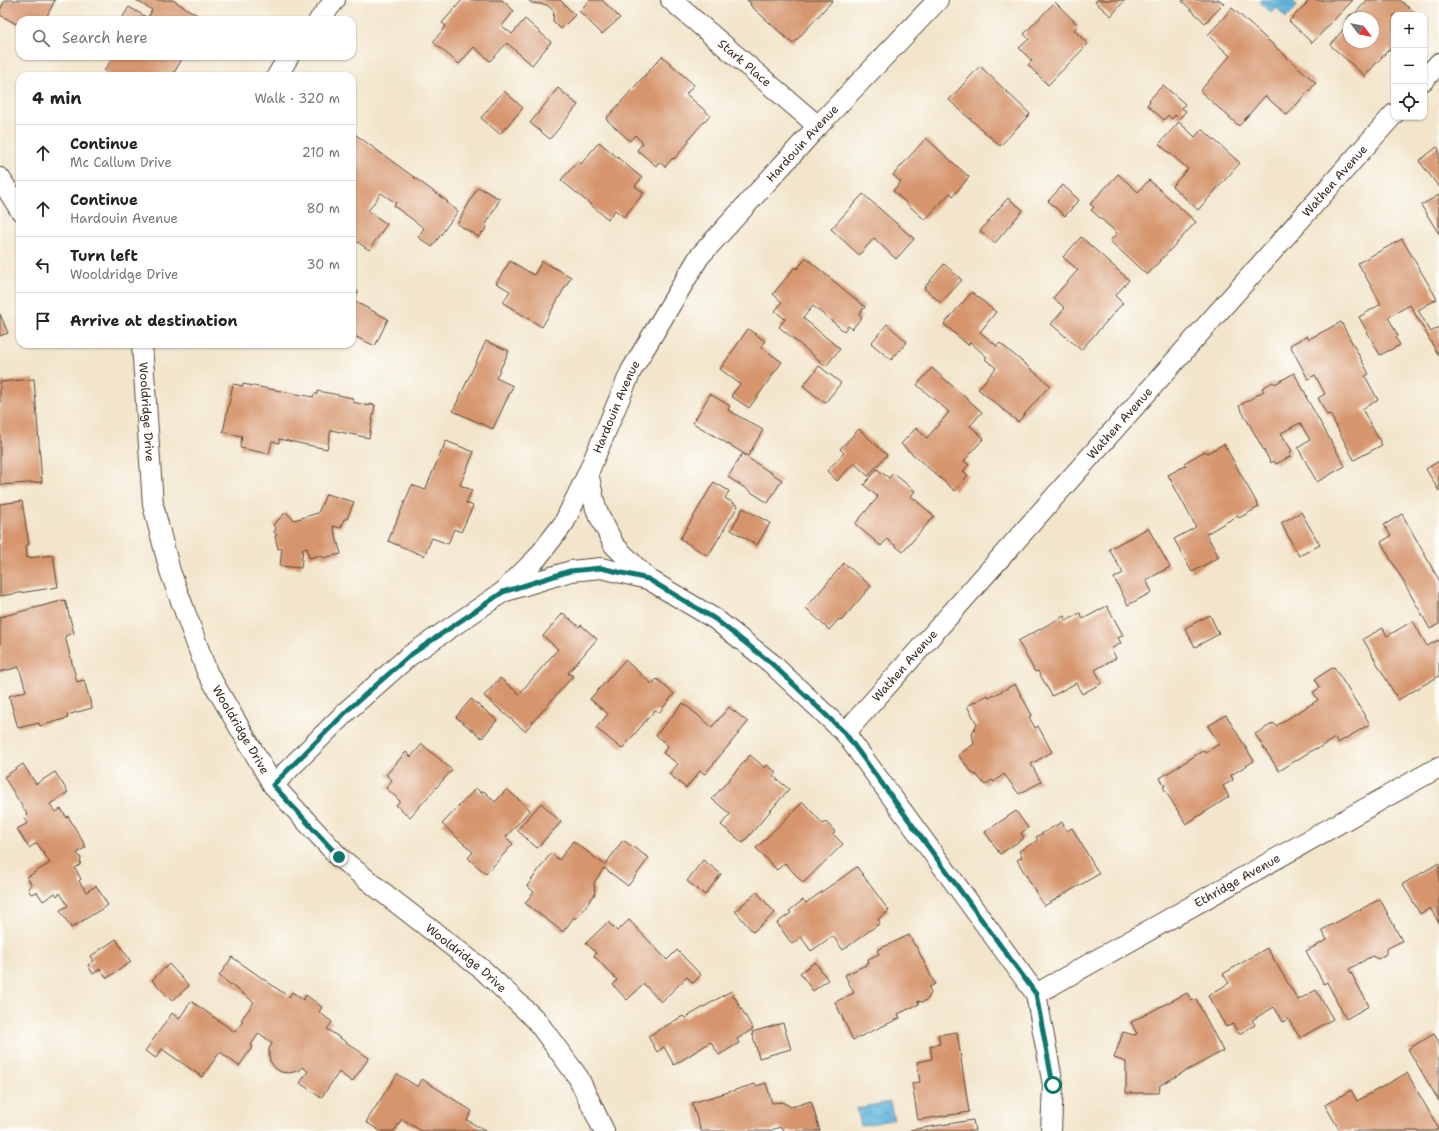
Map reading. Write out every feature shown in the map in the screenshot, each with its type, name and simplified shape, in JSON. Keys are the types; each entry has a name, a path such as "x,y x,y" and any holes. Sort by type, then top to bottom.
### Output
{"street":[{"path":"322,16 335,0"},
{"name":"Stark Place","path":"671,0 818,126"},
{"name":"Hardouin Avenue","path":"273,785 349,709 409,656 503,592 537,558 564,523 588,473 631,372 699,257 818,126 938,0"},
{"path":"279,72 287,60"},
{"path":"1427,77 1439,63"},
{"name":"Wathen Avenue","path":"845,733 1391,117"},
{"path":"0,178 16,204"},
{"name":"Wooldridge Drive","path":"142,348 153,505 170,571 207,672 273,785 339,857 483,970 536,1020 578,1077 604,1131"},
{"path":"588,473 596,509 614,545 648,579 715,619 771,663 845,733 1036,994 1053,1085 1051,1131"},
{"path":"503,592 570,571 601,568 648,579"},
{"name":"Ethridge Avenue","path":"1036,994 1439,767"}],"water":[{"path":"1261,0 1294,0 1293,2 1298,6 1286,18 1277,8 1271,13 1260,2"},
{"path":"890,1102 894,1119 861,1126 857,1108"}],"building":[{"path":"5,0 55,0 47,16 16,16 16,24 0,15 0,10"},
{"path":"136,0 173,0 199,16 149,16 152,10"},
{"path":"462,0 502,0 514,11 502,26 512,34 525,19 551,42 532,65 507,43 490,61 474,47 459,64 433,42 446,26 442,23"},
{"path":"528,0 560,0 575,15 561,29 553,21 554,11 547,5 532,3"},
{"path":"590,0 602,0 620,18 602,34 579,11"},
{"path":"747,0 833,0 793,44 750,5 751,3"},
{"path":"1097,0 1125,0 1111,16 1095,2"},
{"path":"1220,0 1224,4 1205,23 1182,1"},
{"path":"1306,0 1353,0 1312,43 1289,21 1308,2"},
{"path":"1367,0 1400,0 1414,12 1391,12 1391,51 1389,49 1365,76 1330,45 1343,30 1343,48 1379,48 1379,12 1356,12"},
{"path":"1055,2 1078,25 1074,30 1088,44 1048,85 1028,65 1032,61 1019,48 1029,39 1024,34"},
{"path":"129,7 145,16 123,16"},
{"path":"1232,8 1316,83 1287,115 1265,96 1239,126 1200,91 1230,56 1208,35"},
{"path":"662,56 694,85 686,94 710,115 688,140 689,142 665,167 659,162 656,166 637,150 643,143 635,135 630,141 606,119"},
{"path":"111,60 182,60 174,72 104,71"},
{"path":"980,66 1030,114 1000,146 949,100"},
{"path":"1163,85 1185,104 1182,108 1186,111 1179,119 1175,115 1172,119 1168,115 1164,120 1147,105 1150,101 1149,100"},
{"path":"558,88 578,105 550,139 530,123"},
{"path":"504,91 523,108 500,134 481,118"},
{"path":"1179,122 1195,137 1202,129 1240,163 1198,210 1172,186 1188,169 1159,144"},
{"path":"356,135 448,202 447,203 458,211 432,247 418,237 424,228 394,206 396,203 381,193 368,211 387,224 369,250 356,241"},
{"path":"926,138 969,177 953,196 950,193 925,220 893,191 901,182 893,175"},
{"path":"599,142 642,178 635,186 644,193 624,217 615,210 608,219 561,180 578,161 581,164"},
{"path":"1437,147 1439,149 1439,187 1419,161"},
{"path":"1118,174 1138,192 1149,180 1196,222 1147,275 1110,241 1117,233 1091,210 1094,207 1090,204"},
{"path":"1063,185 1079,200 1065,216 1048,201"},
{"path":"478,187 500,199 485,226 487,227 479,237 457,224"},
{"path":"863,194 914,239 896,259 874,238 859,255 831,229"},
{"path":"1439,195 1439,234 1421,205"},
{"path":"1008,198 1023,210 995,243 980,231"},
{"path":"1081,237 1129,280 1115,296 1123,303 1081,350 1051,324 1065,308 1053,298 1078,270 1063,257"},
{"path":"1402,239 1437,299 1418,310 1431,332 1439,327 1439,356 1410,305 1388,317 1398,336 1396,338 1400,345 1380,355 1359,317 1381,304 1358,263"},
{"path":"806,258 865,307 859,314 862,317 852,329 848,326 844,331 813,306 803,318 840,349 826,366 779,327 785,319 775,311 782,302 773,294 795,267 797,269"},
{"path":"510,261 534,275 542,261 571,277 542,327 503,303 510,291 496,283"},
{"path":"944,264 962,280 941,303 924,288"},
{"path":"972,292 996,312 980,332 997,346 1000,343 1050,385 1018,422 978,389 996,368 985,359 987,357 970,342 968,345 944,324"},
{"path":"356,302 388,319 375,346 356,337"},
{"path":"0,314 8,333 0,336"},
{"path":"1341,322 1369,374 1365,376 1378,400 1362,409 1382,445 1354,460 1330,414 1327,415 1318,398 1325,394 1315,375 1308,379 1290,345 1307,336 1309,339"},
{"path":"887,324 907,342 891,360 871,343"},
{"path":"748,329 765,341 761,347 782,362 749,408 731,396 740,384 720,369"},
{"path":"486,341 509,351 496,378 513,386 493,429 453,411"},
{"path":"819,366 841,383 825,403 803,386"},
{"path":"932,368 982,412 970,426 984,438 964,461 969,465 963,471 968,475 955,491 901,444 916,428 927,438 949,412 917,385"},
{"path":"1294,373 1345,466 1317,482 1298,448 1310,440 1300,423 1281,433 1292,451 1289,453 1291,456 1276,464 1274,461 1271,463 1239,406 1264,391 1262,388 1273,382 1275,384"},
{"path":"34,379 42,482 0,485 0,382"},
{"path":"233,384 243,386 243,384 313,397 318,391 353,398 352,402 370,406 370,404 375,405 369,438 331,430 327,449 279,439 279,443 272,441 269,454 240,448 242,436 223,432"},
{"path":"710,394 730,406 728,410 763,430 748,456 693,423"},
{"path":"859,429 887,455 868,476 854,463 837,481 827,471 844,453 840,449"},
{"path":"446,441 474,452 460,485 472,490 466,503 473,506 461,532 454,529 448,544 432,538 424,556 388,541 412,485 425,490"},
{"path":"1224,444 1259,507 1239,518 1237,516 1206,534 1219,557 1192,572 1174,539 1196,527 1168,475 1186,465 1184,463 1205,451 1207,453"},
{"path":"742,454 782,480 768,503 728,477"},
{"path":"1439,461 1439,491 1426,469"},
{"path":"877,469 889,478 893,473 915,491 911,496 934,516 903,552 887,539 881,546 855,524 878,497 864,485"},
{"path":"714,482 729,491 725,498 738,506 708,556 680,539"},
{"path":"326,494 354,502 347,519 344,519 341,528 333,526 341,554 322,558 321,555 309,558 307,548 303,549 301,568 280,566 282,548 278,549 275,536 277,535 274,532 276,529 273,525 286,512 294,520 318,513"},
{"path":"22,501 29,545 26,545 27,558 53,555 58,587 0,596 0,504"},
{"path":"743,508 770,523 757,545 731,530"},
{"path":"1301,512 1320,545 1299,556 1281,523"},
{"path":"1402,514 1439,580 1439,624 1430,629 1381,542 1391,536 1384,525"},
{"path":"1148,528 1170,567 1146,580 1152,592 1128,605 1114,578 1123,573 1109,549"},
{"path":"844,563 871,586 841,621 839,619 829,630 806,608"},
{"path":"65,600 74,633 65,636 77,682 84,680 92,708 67,715 68,718 40,726 39,723 18,728 9,696 26,691 19,667 0,672 0,617"},
{"path":"1107,606 1123,635 1118,638 1121,643 1111,649 1116,658 1095,670 1102,683 1082,694 1076,683 1052,696 1038,671 1035,672 1018,641 1064,616 1066,621 1080,613 1083,619"},
{"path":"563,613 579,627 581,625 597,639 568,673 573,676 525,731 484,696 500,678 519,694 558,649 543,636"},
{"path":"1210,615 1219,634 1195,647 1185,628"},
{"path":"1413,621 1427,646 1438,640 1439,642 1439,676 1398,700 1363,639 1383,628 1387,636"},
{"path":"625,660 652,684 657,679 674,694 659,713 655,710 622,749 596,728 608,714 590,699"},
{"path":"1334,667 1370,724 1338,743 1335,738 1279,771 1255,734 1274,723 1276,726 1318,700 1313,692 1320,688 1315,679"},
{"path":"1015,684 1032,715 1029,717 1035,728 1038,726 1052,752 1031,764 1041,782 1019,794 1004,774 994,782 992,780 985,785 976,774 974,775 958,755 974,744 972,733 977,724 967,706 988,695 989,698"},
{"path":"471,699 497,720 482,738 456,717"},
{"path":"683,703 712,727 729,707 748,722 705,774 700,771 686,788 669,774 678,764 663,753 668,746 656,735"},
{"path":"1226,715 1254,761 1231,775 1233,780 1223,786 1229,797 1186,824 1163,787 1165,786 1160,778 1204,750 1205,753 1219,744 1208,726"},
{"path":"422,744 452,770 410,817 396,805 400,801 386,788 392,780 386,775 406,752 411,757"},
{"path":"750,755 765,768 767,765 776,772 773,776 789,789 743,843 721,825 730,814 712,799"},
{"path":"23,764 36,784 55,772 68,792 50,804 55,812 61,809 67,818 68,816 86,847 77,853 81,858 80,865 75,868 81,879 79,881 86,892 96,886 108,905 71,928 60,910 68,906 60,893 57,896 55,893 43,901 37,892 31,894 28,889 31,884 27,877 50,863 37,843 29,848 17,829 28,823 24,817 27,814 4,777"},
{"path":"476,788 481,793 484,791 495,802 507,789 530,810 506,837 513,844 486,874 468,858 473,852 442,824"},
{"path":"803,802 823,824 826,822 835,832 833,834 843,844 803,883 785,863 777,870 756,848"},
{"path":"541,803 561,822 537,848 517,830"},
{"path":"1016,811 1028,828 1021,833 1024,838 1000,854 985,832"},
{"path":"1062,822 1067,831 1072,828 1099,874 1044,906 1017,860 1022,857 1019,851 1038,840 1036,837"},
{"path":"623,840 649,858 628,886 604,868 594,883 595,894 576,919 574,917 563,932 525,903 534,892 527,886 551,853 559,860 573,841 605,865"},
{"path":"703,860 721,874 705,895 687,881"},
{"path":"1439,863 1439,923 1430,908 1420,914 1403,884"},
{"path":"857,867 889,911 878,919 880,923 843,950 833,936 811,951 801,937 792,944 777,923 791,913 789,911 803,900 806,903"},
{"path":"757,892 775,913 753,932 735,911"},
{"path":"1380,899 1402,941 1386,949 1386,954 1378,959 1372,956 1349,969 1369,1006 1346,1019 1327,982 1324,984 1306,951 1327,940 1322,930"},
{"path":"629,920 667,960 677,950 701,975 693,983 687,977 661,1002 644,984 627,1000 613,985 617,980 594,956 596,953 586,943 608,922 617,931"},
{"path":"909,935 935,984 929,987 931,993 928,999 923,1002 918,1001 919,1004 898,1014 900,1018 853,1040 835,1002 854,993 845,975 866,965 866,963 869,962 868,959 879,954 877,950"},
{"path":"116,939 131,962 107,978 100,969 93,974 88,965 94,961 91,956"},
{"path":"1267,948 1298,1000 1316,990 1333,1019 1300,1038 1288,1019 1283,1022 1274,1007 1252,1020 1255,1025 1239,1034 1233,1024 1226,1027 1208,996 1229,983 1223,974"},
{"path":"232,957 289,997 292,992 303,1000 306,995 322,1007 319,1012 332,1022 327,1029 369,1058 352,1082 339,1072 321,1098 300,1083 308,1071 302,1067 298,1071 289,1073 281,1072 275,1068 270,1061 269,1055 269,1049 272,1043 259,1033 251,1045 253,1046 239,1066 220,1052 202,1077 162,1049 156,1058 145,1051 172,1013 179,1019 191,1001 235,1032 243,1021 241,1020 254,1002 219,976"},
{"path":"815,962 828,980 813,991 800,973"},
{"path":"169,964 189,986 172,1001 152,980"},
{"path":"731,991 753,1029 737,1039 739,1043 719,1055 711,1042 674,1065 664,1047 657,1052 648,1036 683,1016 685,1018"},
{"path":"1187,993 1192,1001 1196,999 1223,1051 1160,1085 1159,1093 1126,1093 1126,1062 1114,1058 1123,1032 1134,1035 1137,1034 1131,1022"},
{"path":"783,1023 791,1049 759,1058 752,1032"},
{"path":"957,1032 969,1112 918,1120 912,1083 920,1082 917,1062 932,1059 930,1046 940,1044 938,1035"},
{"path":"1434,1034 1439,1042 1439,1101 1408,1049"},
{"path":"1407,1073 1439,1129 1435,1131 1340,1131 1325,1105 1351,1090 1357,1101"},
{"path":"397,1074 418,1087 422,1079 472,1111 467,1120 485,1131 421,1131 402,1119 394,1131 380,1131 366,1122"},
{"path":"766,1083 772,1103 782,1102 791,1107 811,1101 820,1131 784,1131 783,1128 781,1129 780,1127 769,1131 701,1131 692,1103 755,1084 756,1086"},
{"path":"973,1120 975,1131 910,1131 910,1130"}],"route":[{"path":"339,857 273,785 349,709 409,656 503,592 570,571 601,568 648,579 715,619 771,663 845,733 1036,994 1053,1085"}]}
